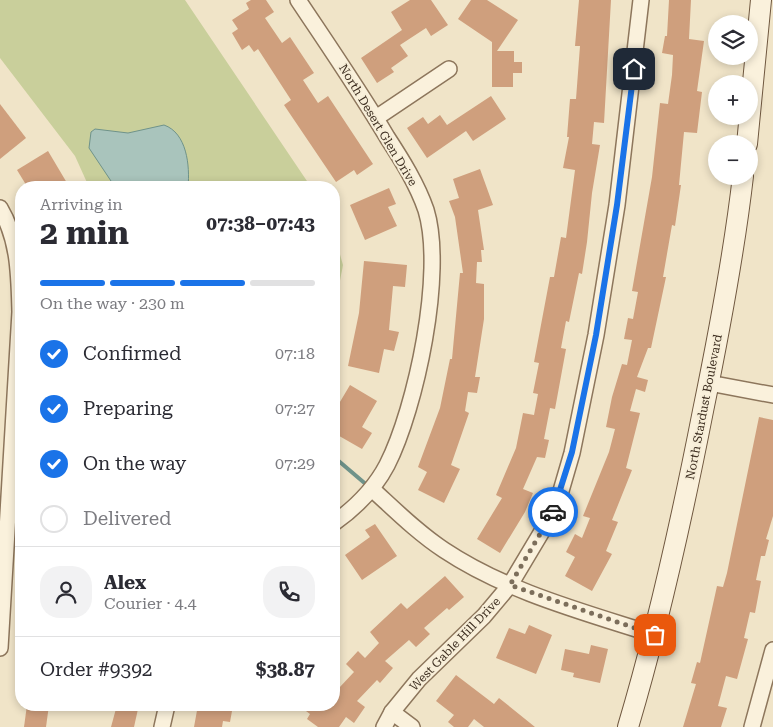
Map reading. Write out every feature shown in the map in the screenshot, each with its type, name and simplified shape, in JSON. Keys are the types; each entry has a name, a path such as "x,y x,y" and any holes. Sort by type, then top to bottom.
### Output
{"street":[{"name":"North Desert Glen Drive","path":"298,0 376,118 412,178 426,210 433,246 428,311 413,391 403,430 386,466 372,489 340,518"},
{"name":"West Gable Hill Drive","path":"384,727 392,712 419,679 484,616 510,585 556,508 572,452 596,335 617,205 641,0"},
{"path":"748,135 761,0"},
{"path":"376,118 449,70"},
{"name":"North Stardust Boulevard","path":"628,727 655,635 680,526 735,246 743,185"},
{"path":"0,208 12,235 15,249"},
{"path":"709,383 773,395"},
{"path":"0,648 15,409"},
{"path":"372,489 420,532 444,550 478,570 510,585 655,635"},
{"path":"752,727 773,650"},
{"path":"162,727 165,711"},
{"path":"392,712 412,727"}],"green space":[{"path":"0,0 185,0 307,181 86,181 75,156 0,58"},
{"path":"340,254 343,265 340,281"}],"water":[{"path":"164,125 172,129 178,135 185,151 188,181 111,181 89,148 91,132 95,129 128,133"}],"building":[{"path":"251,0 266,0 274,12 265,18 282,43 290,37 314,73 303,80 318,103 328,96 373,164 357,175 354,170 335,181 284,105 291,100 258,49 254,52 249,45 242,50 232,33 238,29 232,20 249,9 246,3"},
{"path":"410,0 431,0 448,25 431,36 426,28 400,45 408,56 391,68 394,72 377,83 361,58 402,30 391,12"},
{"path":"471,0 487,0 518,20 497,51 514,51 514,62 522,62 522,73 513,73 513,87 492,87 492,42 458,19"},
{"path":"579,0 611,0 604,123 594,122 592,144 600,145 592,193 587,242 582,274 579,273 569,322 566,321 561,348 566,349 555,409 550,408 544,439 549,440 545,458 537,457 523,489 533,493 525,512 500,553 477,539 502,498 496,495 516,448 523,413 534,415 538,394 533,393 539,363 534,362 550,277 554,277 561,237 566,238 575,170 563,168 569,137 567,137 570,99 576,99 580,46 575,46"},
{"path":"669,0 691,0 689,39 704,41 697,91 702,92 697,133 684,132 679,185 681,185 675,226 672,225 663,277 666,277 651,348 648,348 637,377 648,380 645,392 636,389 630,411 640,413 626,468 632,470 612,520 618,522 606,551 612,554 592,591 565,576 575,557 566,552 575,534 582,538 590,518 583,516 609,452 615,429 606,427 612,397 622,364 627,365 632,340 624,339 628,318 633,319 638,292 632,291 652,177 660,103 668,104 672,75 673,55 662,53 665,36 667,36"},
{"path":"491,96 506,119 473,141 466,131 427,158 407,128 423,117 428,124 440,115 447,125"},
{"path":"0,104 26,138 0,159"},
{"path":"48,151 66,181 24,181 17,170"},
{"path":"480,169 493,205 478,210 484,250 481,250 482,262 477,262 476,283 484,284 484,319 475,377 480,377 477,393 468,392 465,411 469,413 451,465 460,469 444,503 418,490 427,472 418,467 440,408 450,359 452,359 460,273 463,273 455,217 449,201 459,198 453,179"},
{"path":"389,188 396,204 388,207 397,226 365,240 350,205"},
{"path":"364,261 407,265 405,287 393,286 389,330 399,332 394,351 384,349 379,373 348,366 359,313"},
{"path":"350,385 377,401 362,427 372,433 362,449 340,436 340,402"},
{"path":"759,417 773,420 773,516 766,539 769,540 765,556 761,556 756,580 761,581 755,613 750,612 744,638 748,639 737,679 726,676 718,706 727,708 721,727 683,727 696,684 691,683 697,662 700,663 717,586 723,587 727,573"},
{"path":"375,524 397,556 362,580 345,555 370,537 365,530"},
{"path":"445,576 464,597 449,610 447,608 424,628 430,634 416,647 409,640 385,661 393,668 380,683 377,680 357,701 365,707 354,723 346,717 339,727 318,727 307,719 310,714 306,711 340,711 340,687 354,672 346,664 358,651 365,658 379,643 370,632 401,603 407,609"},
{"path":"529,625 552,635 536,674 496,658 509,628 525,634"},
{"path":"591,645 608,649 600,683 573,677 574,673 561,670 565,649 589,654"},
{"path":"456,675 494,704 499,698 535,727 484,727 474,719 468,727 454,727 448,722 454,715 436,701"},
{"path":"26,711 48,711 46,727 24,727"},
{"path":"115,711 138,711 134,727 111,727"},
{"path":"197,711 232,711 230,722 223,721 222,727 194,727"}],"waterway":[{"path":"340,462 368,486"}],"way so far":[{"path":"553,512 510,585 655,635"}],"route":[{"path":"553,512 556,508 572,452 596,335 617,205 634,69"}]}
